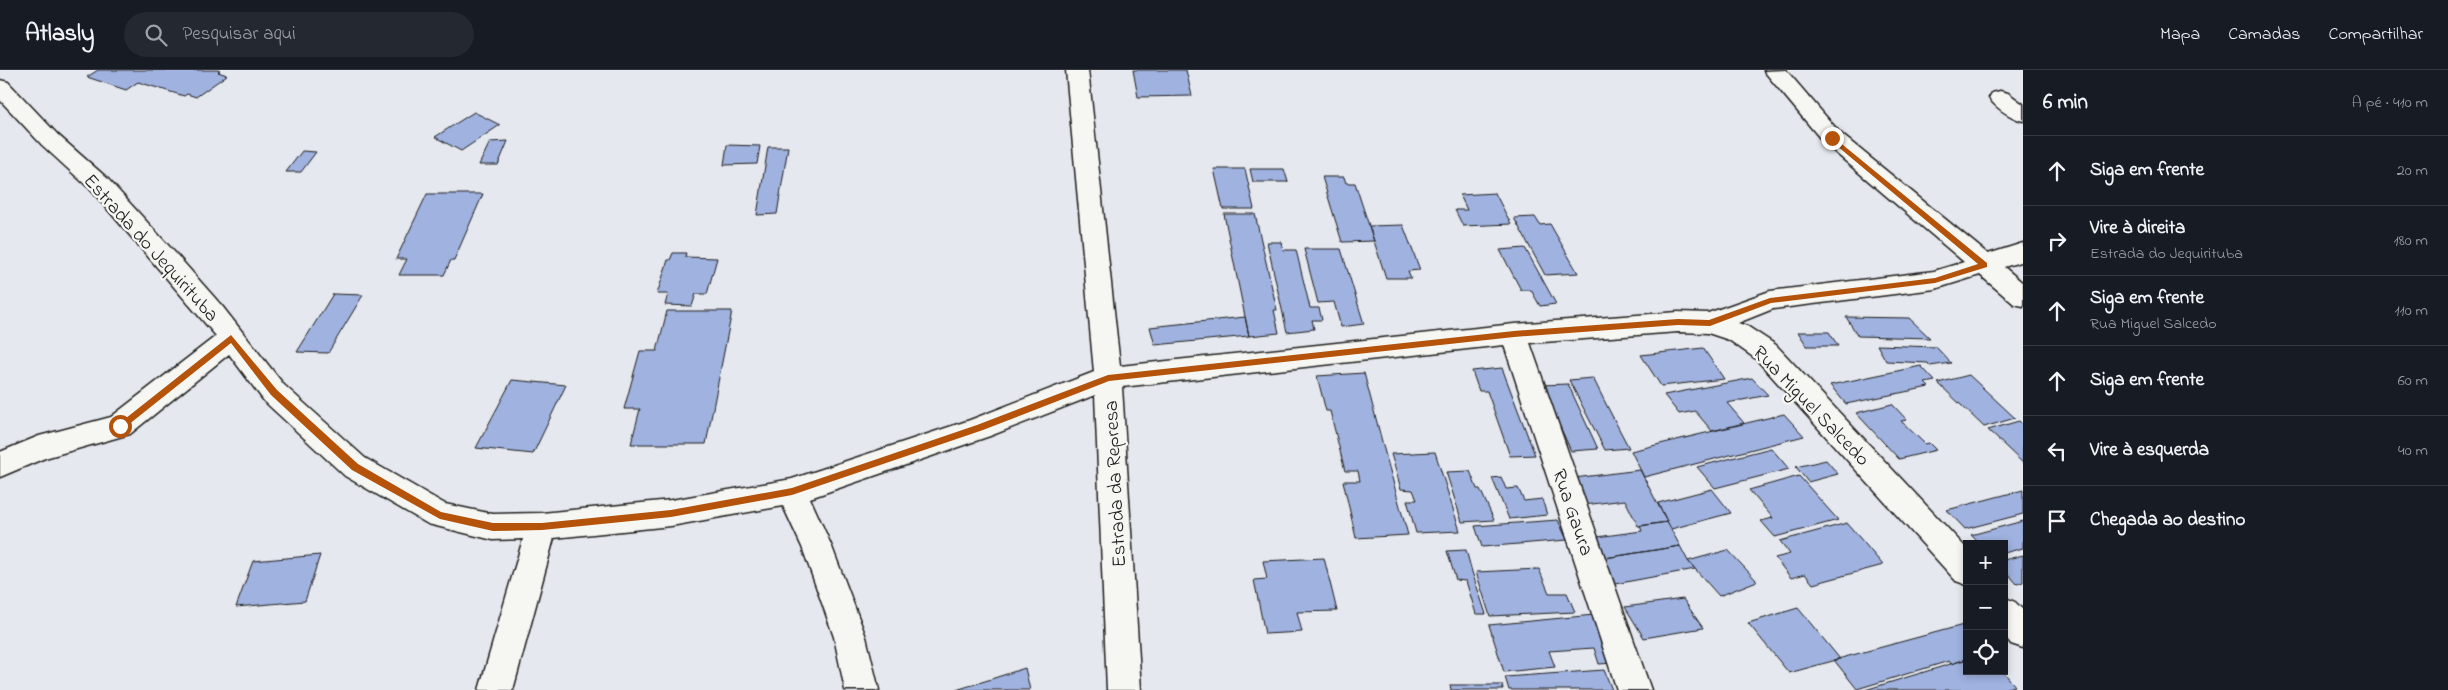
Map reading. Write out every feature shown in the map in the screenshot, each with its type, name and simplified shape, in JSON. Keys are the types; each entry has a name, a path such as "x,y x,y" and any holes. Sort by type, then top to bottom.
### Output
{"street":[{"name":"Estrada da Represa","path":"1077,70 1108,378 1124,690"},
{"path":"1775,71 1832,138 2023,297"},
{"name":"Estrada do Jequirituba","path":"0,87 50,140 105,191 168,261 274,393 355,467 440,515 493,527 542,526 671,514 792,492 980,428 1108,378"},
{"path":"2000,98 2023,114"},
{"path":"1710,323 1770,300 1935,280 2023,252"},
{"name":"Rua Miguel Salcedo","path":"1108,378 1514,334 1678,322 1710,323 1738,333 1766,352 1963,568"},
{"name":"Rua Gaura","path":"1514,334 1634,690"},
{"path":"0,465 39,448 120,426 231,338"},
{"path":"792,492 817,547 850,637 862,690"},
{"path":"496,690 542,526"},
{"path":"2008,616 2023,633"}],"building":[{"path":"98,70 218,70 220,71 218,72 227,75 196,97 187,94 184,96 138,82 126,90 87,77"},
{"path":"1133,70 1186,70 1192,96 1138,97"},
{"path":"474,112 500,125 461,151 435,137"},
{"path":"508,141 498,165 479,165 490,142"},
{"path":"727,145 760,146 757,164 724,165"},
{"path":"768,147 788,147 777,214 757,215"},
{"path":"302,151 316,152 301,172 286,172"},
{"path":"1214,169 1245,169 1254,209 1223,209"},
{"path":"1250,169 1284,169 1288,182 1253,182"},
{"path":"1322,177 1344,177 1346,183 1355,183 1374,241 1342,242"},
{"path":"1495,193 1511,224 1463,226 1455,210 1467,210 1460,195"},
{"path":"427,194 483,194 454,260 451,260 444,275 399,275 407,259 396,259"},
{"path":"1224,214 1255,214 1277,310 1274,310 1279,333 1249,336"},
{"path":"1535,217 1540,225 1550,224 1578,273 1545,275 1514,218"},
{"path":"1403,225 1420,270 1408,271 1411,278 1386,278 1369,226"},
{"path":"1267,242 1281,242 1283,250 1296,250 1310,308 1319,308 1322,320 1312,320 1314,329 1287,332"},
{"path":"1525,248 1556,304 1540,306 1531,290 1521,290 1500,250"},
{"path":"1304,249 1341,249 1364,324 1341,327 1334,302 1318,303"},
{"path":"673,253 686,253 685,257 717,258 707,294 696,294 692,306 665,305 668,294 657,294 668,260 670,260"},
{"path":"333,294 363,295 328,353 297,352"},
{"path":"667,311 732,311 706,444 631,444 640,409 624,409 640,351 657,351"},
{"path":"1245,317 1249,336 1155,345 1150,327"},
{"path":"1846,317 1909,318 1930,338 1858,336"},
{"path":"1798,332 1829,332 1838,346 1807,346"},
{"path":"1877,345 1936,347 1951,363 1930,366 1928,363 1886,361"},
{"path":"1703,348 1724,379 1661,386 1641,355"},
{"path":"1921,366 1935,381 1925,383 1929,387 1846,404 1830,385"},
{"path":"1502,368 1535,455 1510,456 1487,391 1479,391 1472,371"},
{"path":"1364,373 1408,535 1356,538 1343,481 1360,481 1358,471 1345,471 1330,411 1326,411 1317,376"},
{"path":"1969,375 2015,418 1984,427 1938,383"},
{"path":"1593,378 1629,448 1605,450 1569,380"},
{"path":"1752,378 1768,395 1727,403 1744,423 1712,431 1695,411 1679,414 1664,395"},
{"path":"512,380 566,385 533,454 476,448"},
{"path":"1568,384 1598,449 1571,451 1558,422 1555,422 1540,385"},
{"path":"1892,404 1907,420 1901,421 1925,444 1929,443 1936,450 1899,459 1856,413"},
{"path":"1784,414 1804,436 1644,477 1631,451"},
{"path":"2019,421 2023,425 2023,463 1988,430"},
{"path":"1771,448 1789,469 1715,488 1697,467"},
{"path":"1435,452 1460,531 1416,533 1407,500 1417,500 1413,490 1401,489 1391,454"},
{"path":"1826,460 1838,474 1808,482 1796,467"},
{"path":"1640,470 1667,522 1638,526 1625,500 1584,505 1574,478"},
{"path":"1470,471 1477,489 1480,489 1494,520 1462,522 1446,472"},
{"path":"1799,476 1838,520 1775,537 1761,521 1773,518 1749,490"},
{"path":"1501,477 1506,489 1518,488 1524,501 1542,499 1547,515 1509,519 1492,478"},
{"path":"1712,489 1731,513 1671,529 1658,503"},
{"path":"2023,490 2023,514 1965,529 1947,510"},
{"path":"1558,520 1567,540 1482,547 1475,526"},
{"path":"2023,521 2023,548 2008,552 2008,540 1976,540 1971,535"},
{"path":"1667,522 1680,546 1605,558 1597,537 1642,531 1640,526"},
{"path":"1847,523 1883,565 1813,584 1805,574 1791,578 1775,558 1790,554 1780,541"},
{"path":"1680,546 1695,569 1615,584 1605,558"},
{"path":"1466,550 1486,614 1476,614 1466,581 1456,580 1447,551"},
{"path":"1728,550 1757,581 1719,596 1688,561"},
{"path":"320,555 305,601 236,607 253,561"},
{"path":"2023,555 2023,582 2017,584 2008,574 2008,559"},
{"path":"1324,558 1337,611 1297,612 1302,632 1265,634 1254,580 1267,579 1263,561"},
{"path":"1539,569 1549,593 1567,593 1575,612 1490,616 1476,572"},
{"path":"1683,599 1703,628 1644,638 1625,607"},
{"path":"1798,608 1840,659 1789,673 1748,623"},
{"path":"1594,615 1613,663 1599,664 1594,648 1549,651 1555,667 1504,672 1489,625"},
{"path":"1963,625 1963,660 1951,664 1949,661 1857,689 1834,660"},
{"path":"1963,660 1963,675 2006,675 2015,686 1999,690 1865,690"},
{"path":"1025,668 1030,690 956,690 985,681"},
{"path":"1604,670 1612,690 1509,690 1505,677"},
{"path":"1450,685 1502,685 1503,690 1451,690"}],"route":[{"path":"120,426 231,338 274,393 355,467 440,515 493,527 542,526 671,514 792,492 980,428 1108,378 1514,334 1678,322 1710,323 1770,300 1935,280 1984,265 1832,138"}]}
